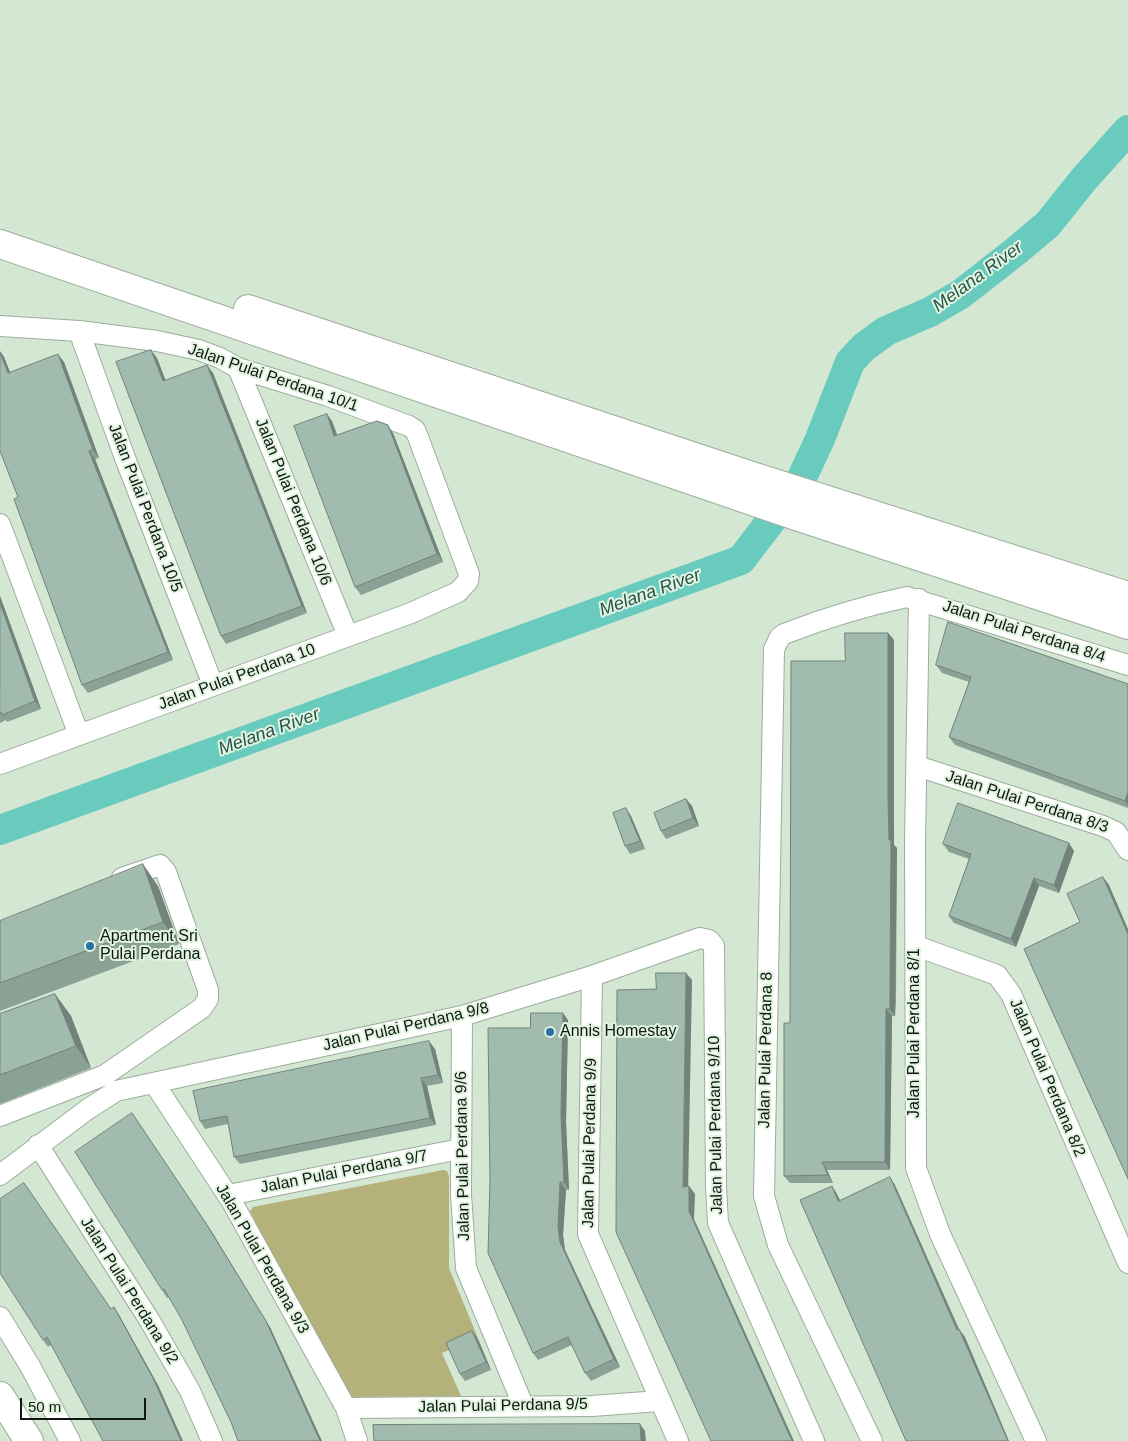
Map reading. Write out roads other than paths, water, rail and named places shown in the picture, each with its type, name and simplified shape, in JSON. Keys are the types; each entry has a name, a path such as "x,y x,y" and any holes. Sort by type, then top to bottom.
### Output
{"street":[{"path":"0,226 743,486"},
{"path":"0,244 804,506 1128,625"},
{"name":"Jalan Pulai Perdana 10/1","path":"0,326 79,331 157,341 199,350 220,358 238,368 328,396 396,421 414,430 469,569 468,582"},
{"name":"Jalan Pulai Perdana 10/5","path":"79,331 125,458 213,685"},
{"name":"Jalan Pulai Perdana 10/6","path":"238,368 348,636"},
{"path":"804,506 1128,596"},
{"path":"0,524 79,735"},
{"name":"Jalan Pulai Perdana 10","path":"0,764 348,636 458,592 468,582"},
{"name":"Jalan Pulai Perdana 8/4","path":"780,637 846,611 907,597 919,599 1128,665"},
{"name":"Jalan Pulai Perdana 8/1","path":"919,599 916,766 916,1168 940,1234 1036,1441"},
{"name":"Jalan Pulai Perdana 8","path":"780,637 772,661 764,1196 778,1245 872,1441"},
{"name":"Jalan Pulai Perdana 8/3","path":"916,766 1103,826 1116,832 1128,850"},
{"path":"0,1175 202,1008 208,999 208,990 166,872 160,865 107,884"},
{"name":"Jalan Pulai Perdana 9/8","path":"110,1083 154,1083 462,1016 592,976 700,938 709,940"},
{"name":"Jalan Pulai Perdana 9/10","path":"709,940 714,946 718,1223 814,1441"},
{"name":"Jalan Pulai Perdana 8/2","path":"916,946 997,975 1011,994 1128,1263"},
{"name":"Jalan Pulai Perdana 9/9","path":"592,976 588,1234 678,1441"},
{"name":"Jalan Pulai Perdana 9/6","path":"462,1016 460,1149 466,1268 523,1405"},
{"path":"0,1116 110,1083"},
{"name":"Jalan Pulai Perdana 9/3","path":"154,1083 228,1195 346,1408 357,1441"},
{"name":"Jalan Pulai Perdana 9/2","path":"38,1145 150,1321 190,1391 212,1441"},
{"name":"Jalan Pulai Perdana 9/7","path":"228,1195 460,1149"},
{"path":"0,1316 30,1366 70,1441"},
{"path":"0,1396 29,1441"},
{"name":"Jalan Pulai Perdana 9/5","path":"346,1408 523,1405 592,1406 659,1401"}],"waterway":[{"name":"Melana River","path":"0,830 741,560 799,484 820,439 850,362 864,347 886,331 930,312 961,294 1016,251 1048,224 1084,179 1128,130"}],"place":[{"name":"Apartment Sri Pulai Perdana","path":"90,946"},
{"name":"Annis Homestay","path":"550,1032"}]}
